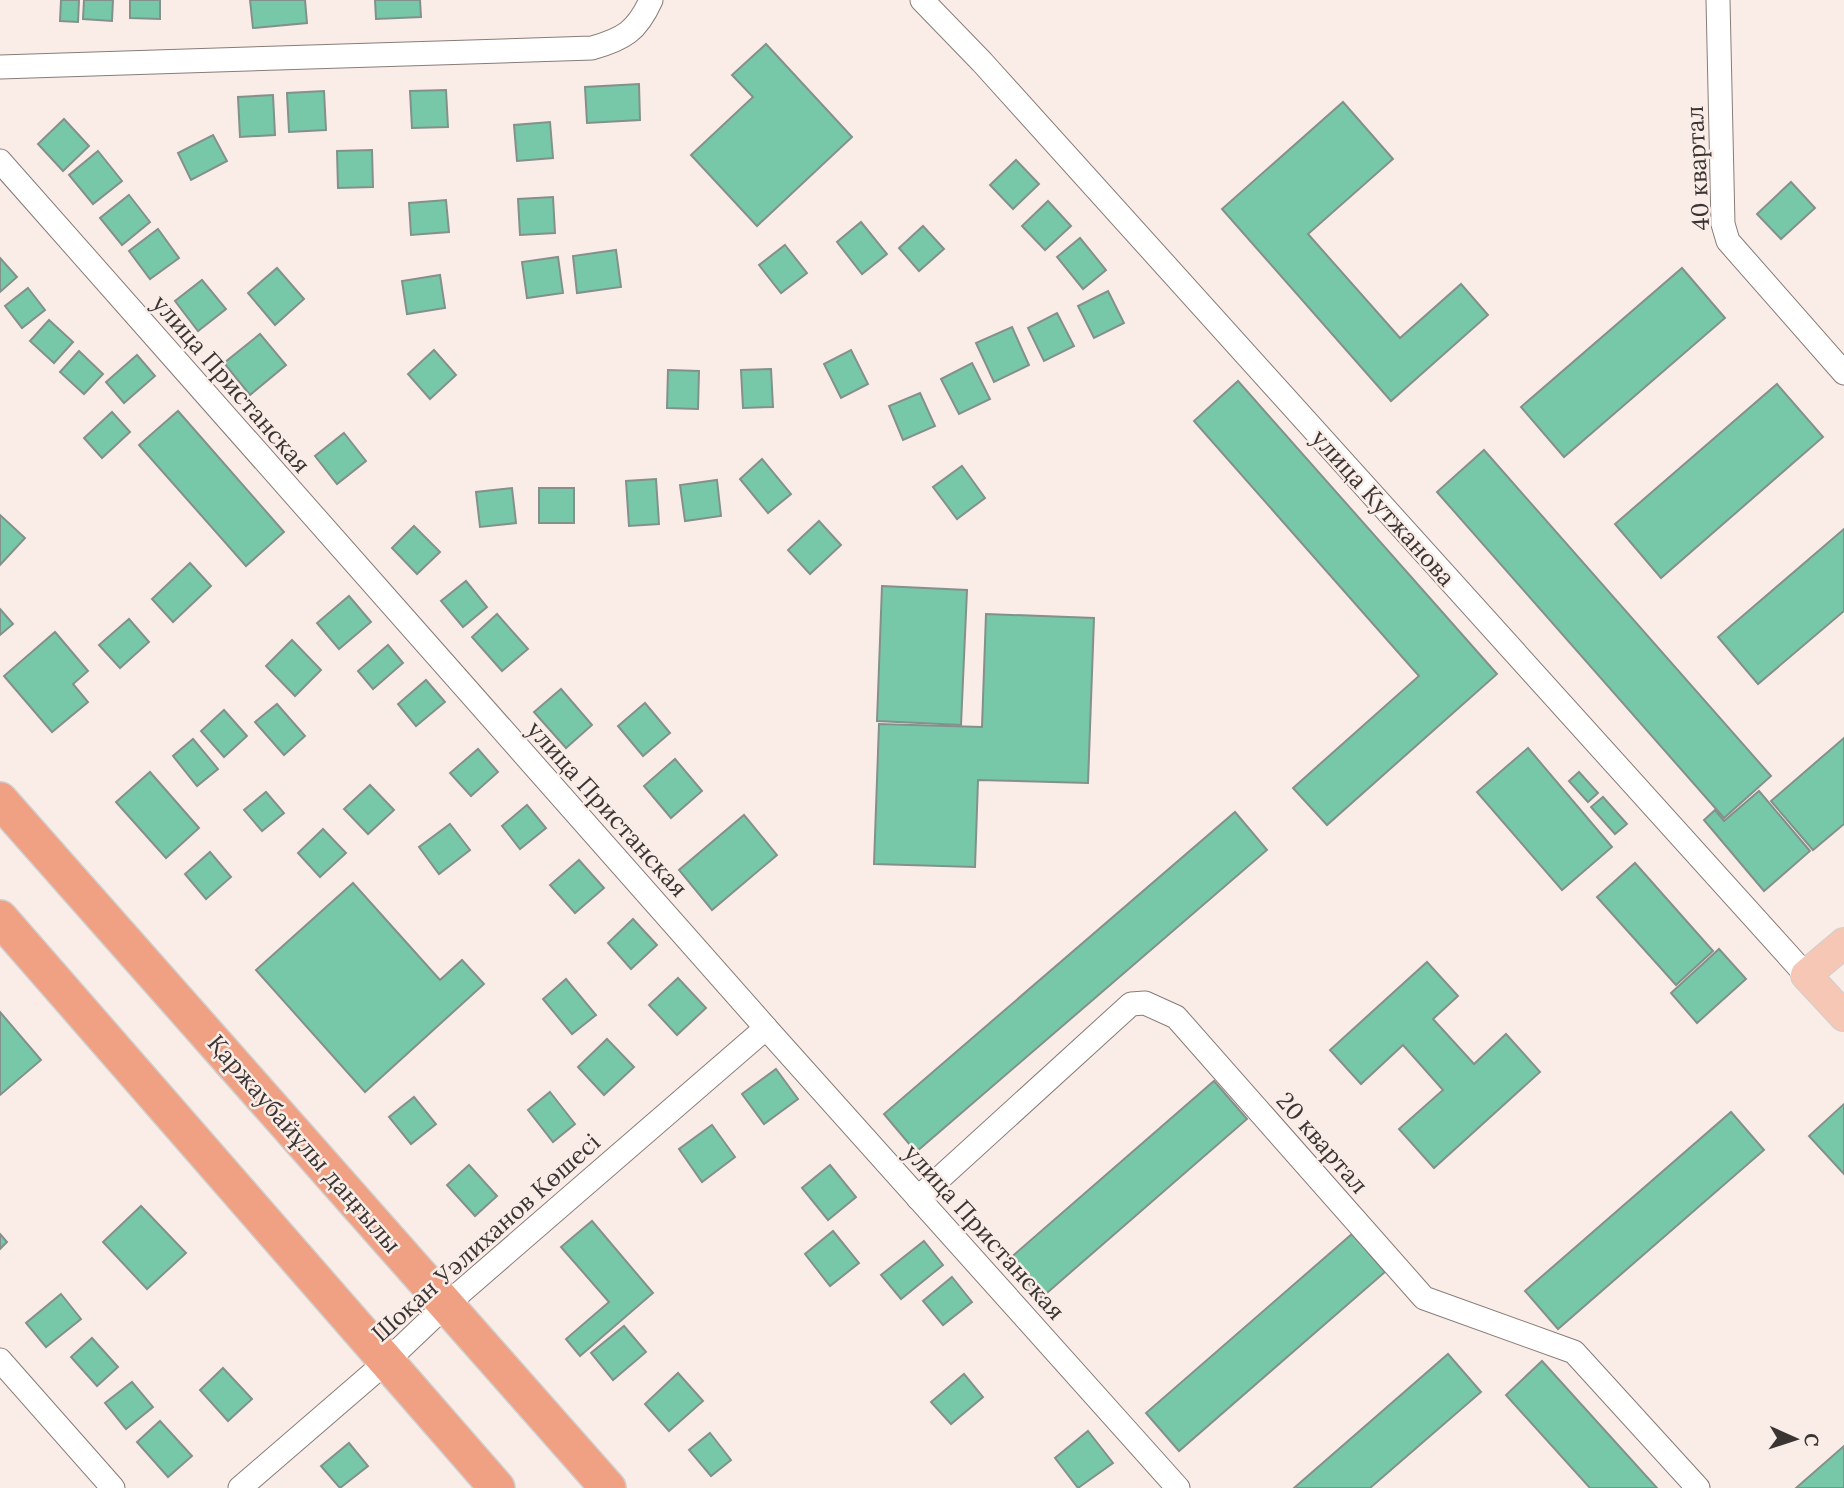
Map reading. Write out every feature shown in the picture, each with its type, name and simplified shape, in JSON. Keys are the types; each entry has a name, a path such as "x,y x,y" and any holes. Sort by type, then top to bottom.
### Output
{"highway":[{"name":"Қаржаубайұлы даңғылы","path":"0,800 608,1488"},
{"path":"0,918 497,1488"}],"main road":[{"path":"1806,975 1844,943"},
{"name":"улица Кутжанова","path":"1806,975 1844,1016"}],"street":[{"path":"0,67 592,48 613,42 631,32 652,0"},
{"name":"улица Кутжанова","path":"922,0 982,62 1806,975"},
{"name":"40 квартал","path":"1718,0 1723,224 1728,241 1844,373"},
{"name":"улица Пристанская","path":"0,162 766,1028 1178,1488"},
{"name":"20 квартал","path":"918,1198 1131,1004 1145,1003 1176,1017 1424,1298 1574,1352 1698,1488"},
{"name":"Шоқан Уәлиханов Көшесі","path":"240,1488 386,1362 446,1305 766,1028"},
{"path":"0,1360 113,1488"}],"building":[{"path":"61,0 79,0 78,22 60,21"},
{"path":"84,0 113,0 112,21 83,19"},
{"path":"130,0 160,0 160,19 130,18"},
{"path":"250,0 305,0 307,23 253,28"},
{"path":"375,0 420,0 421,17 376,19"},
{"path":"766,44 852,137 757,226 691,155 753,97 732,75"},
{"path":"639,84 640,120 587,123 585,87"},
{"path":"446,90 448,127 412,128 410,91"},
{"path":"324,91 326,130 289,132 287,93"},
{"path":"273,95 275,135 240,137 238,97"},
{"path":"1343,102 1393,159 1308,234 1400,338 1461,284 1488,315 1391,401 1222,209"},
{"path":"64,119 89,146 63,171 38,144"},
{"path":"550,122 553,158 517,161 514,125"},
{"path":"213,135 227,161 191,180 178,153"},
{"path":"372,150 373,187 338,188 337,151"},
{"path":"98,151 122,181 93,204 69,175"},
{"path":"1016,160 1039,184 1013,209 990,185"},
{"path":"1791,182 1815,208 1781,239 1757,214"},
{"path":"129,195 150,222 122,245 100,218"},
{"path":"553,197 555,233 520,235 518,199"},
{"path":"446,200 449,232 411,235 409,203"},
{"path":"1048,201 1071,226 1045,250 1022,226"},
{"path":"861,222 887,254 862,274 837,242"},
{"path":"923,226 944,249 919,271 899,248"},
{"path":"158,229 179,258 150,279 129,251"},
{"path":"1080,238 1106,270 1083,289 1057,257"},
{"path":"785,245 807,273 781,293 759,265"},
{"path":"616,250 621,287 577,293 573,256"},
{"path":"558,257 563,293 527,298 522,262"},
{"path":"0,258 17,277 0,292"},
{"path":"277,268 304,299 275,325 248,293"},
{"path":"1682,268 1725,318 1564,457 1521,407"},
{"path":"440,275 445,308 407,314 402,281"},
{"path":"202,280 226,309 198,331 175,301"},
{"path":"28,288 45,310 22,328 5,306"},
{"path":"1108,291 1124,323 1094,338 1078,306"},
{"path":"1057,313 1074,346 1044,361 1028,328"},
{"path":"49,320 73,342 54,363 30,341"},
{"path":"1012,327 1029,365 994,382 976,343"},
{"path":"260,334 286,365 250,395 224,363"},
{"path":"434,350 456,375 430,399 408,374"},
{"path":"851,350 868,384 841,398 824,364"},
{"path":"79,351 103,374 84,394 60,372"},
{"path":"137,355 155,376 124,403 106,382"},
{"path":"972,363 990,399 959,414 941,379"},
{"path":"771,369 773,407 743,408 741,370"},
{"path":"668,370 699,371 698,409 667,408"},
{"path":"1238,381 1497,674 1327,825 1293,788 1419,676 1194,421"},
{"path":"1777,384 1823,437 1661,578 1615,524"},
{"path":"920,393 935,426 903,440 889,406"},
{"path":"178,411 284,532 246,566 139,445"},
{"path":"112,412 130,432 102,458 84,438"},
{"path":"344,433 366,461 337,484 315,456"},
{"path":"1484,450 1771,776 1724,818 1437,492"},
{"path":"762,459 791,494 768,513 740,479"},
{"path":"962,466 985,498 957,519 933,487"},
{"path":"656,479 659,524 629,526 626,481"},
{"path":"717,480 721,516 685,521 680,485"},
{"path":"512,488 516,523 480,527 476,492"},
{"path":"539,488 574,488 574,523 539,523"},
{"path":"0,515 25,538 0,565"},
{"path":"819,521 841,545 810,574 788,550"},
{"path":"414,526 440,552 417,574 392,548"},
{"path":"1844,529 1844,611 1758,684 1718,637"},
{"path":"190,563 211,586 173,622 152,599"},
{"path":"466,581 487,607 463,627 441,601"},
{"path":"882,586 967,590 961,725 877,721"},
{"path":"349,596 371,622 339,649 317,623"},
{"path":"0,609 13,624 0,635"},
{"path":"497,614 528,649 502,671 472,637"},
{"path":"986,614 1094,618 1088,783 978,780 975,867 874,864 879,724 982,727"},
{"path":"129,619 149,642 120,668 99,645"},
{"path":"55,632 88,671 73,684 88,702 52,732 4,676"},
{"path":"292,640 321,670 295,696 266,666"},
{"path":"388,645 403,663 373,689 358,671"},
{"path":"426,680 445,702 416,726 398,704"},
{"path":"561,689 592,725 566,748 534,712"},
{"path":"645,703 670,733 643,756 618,726"},
{"path":"277,704 305,736 284,755 255,722"},
{"path":"224,710 247,736 224,757 201,731"},
{"path":"1844,738 1844,824 1813,850 1771,801"},
{"path":"193,739 218,769 197,786 173,756"},
{"path":"1528,748 1612,847 1562,890 1477,792"},
{"path":"478,749 498,772 471,796 450,773"},
{"path":"675,759 702,791 671,818 644,786"},
{"path":"150,772 199,828 166,858 116,802"},
{"path":"1579,772 1598,793 1588,802 1569,781"},
{"path":"370,785 394,810 368,834 344,809"},
{"path":"1759,791 1810,851 1764,891 1704,820 1715,810 1724,821"},
{"path":"266,792 284,813 262,831 244,810"},
{"path":"1603,797 1627,824 1615,834 1591,807"},
{"path":"527,805 546,828 520,849 502,826"},
{"path":"1235,812 1267,850 916,1152 884,1114"},
{"path":"744,815 777,855 712,910 679,870"},
{"path":"450,824 470,850 439,874 419,847"},
{"path":"323,829 346,853 320,877 298,853"},
{"path":"210,852 231,877 206,899 185,874"},
{"path":"579,860 604,888 575,913 550,885"},
{"path":"1635,863 1713,951 1676,985 1597,897"},
{"path":"353,883 440,980 462,960 484,984 365,1092 256,970"},
{"path":"633,919 657,945 631,969 608,943"},
{"path":"1719,949 1746,979 1697,1023 1671,993"},
{"path":"1427,962 1458,996 1433,1019 1474,1064 1506,1034 1540,1072 1434,1168 1399,1129 1443,1090 1403,1045 1361,1084 1330,1050"},
{"path":"678,978 706,1008 677,1035 649,1005"},
{"path":"566,979 596,1015 572,1034 543,999"},
{"path":"0,1012 41,1060 0,1095"},
{"path":"607,1039 634,1067 604,1095 578,1067"},
{"path":"776,1069 798,1099 764,1124 742,1094"},
{"path":"1214,1081 1247,1119 1041,1298 1008,1260"},
{"path":"550,1092 575,1124 553,1142 528,1110"},
{"path":"414,1097 436,1124 411,1144 389,1117"},
{"path":"1844,1104 1844,1174 1809,1136"},
{"path":"1731,1112 1764,1150 1558,1329 1525,1291"},
{"path":"712,1125 735,1157 702,1182 679,1149"},
{"path":"469,1165 497,1196 475,1216 447,1185"},
{"path":"830,1165 856,1197 828,1220 802,1188"},
{"path":"141,1206 186,1253 147,1289 103,1242"},
{"path":"592,1221 653,1293 580,1356 566,1339 609,1302 561,1247"},
{"path":"833,1231 859,1263 830,1286 805,1254"},
{"path":"0,1234 7,1242 0,1249"},
{"path":"1352,1234 1385,1272 1179,1451 1146,1413"},
{"path":"924,1241 943,1265 901,1299 881,1275"},
{"path":"952,1277 972,1302 943,1325 923,1301"},
{"path":"61,1294 81,1319 46,1347 26,1323"},
{"path":"624,1326 646,1352 613,1380 591,1353"},
{"path":"92,1338 118,1367 97,1386 71,1357"},
{"path":"1448,1354 1481,1392 1370,1488 1294,1488"},
{"path":"1542,1361 1657,1488 1590,1488 1506,1395"},
{"path":"223,1368 252,1399 228,1421 200,1390"},
{"path":"678,1373 703,1401 669,1431 645,1404"},
{"path":"964,1374 983,1397 951,1424 931,1402"},
{"path":"132,1382 153,1407 126,1429 105,1403"},
{"path":"160,1421 192,1456 168,1477 137,1442"},
{"path":"1088,1431 1113,1463 1078,1488 1055,1458"},
{"path":"710,1433 731,1460 711,1476 689,1450"},
{"path":"349,1443 368,1466 340,1488 321,1466"},
{"path":"1844,1446 1844,1488 1796,1488"}]}
